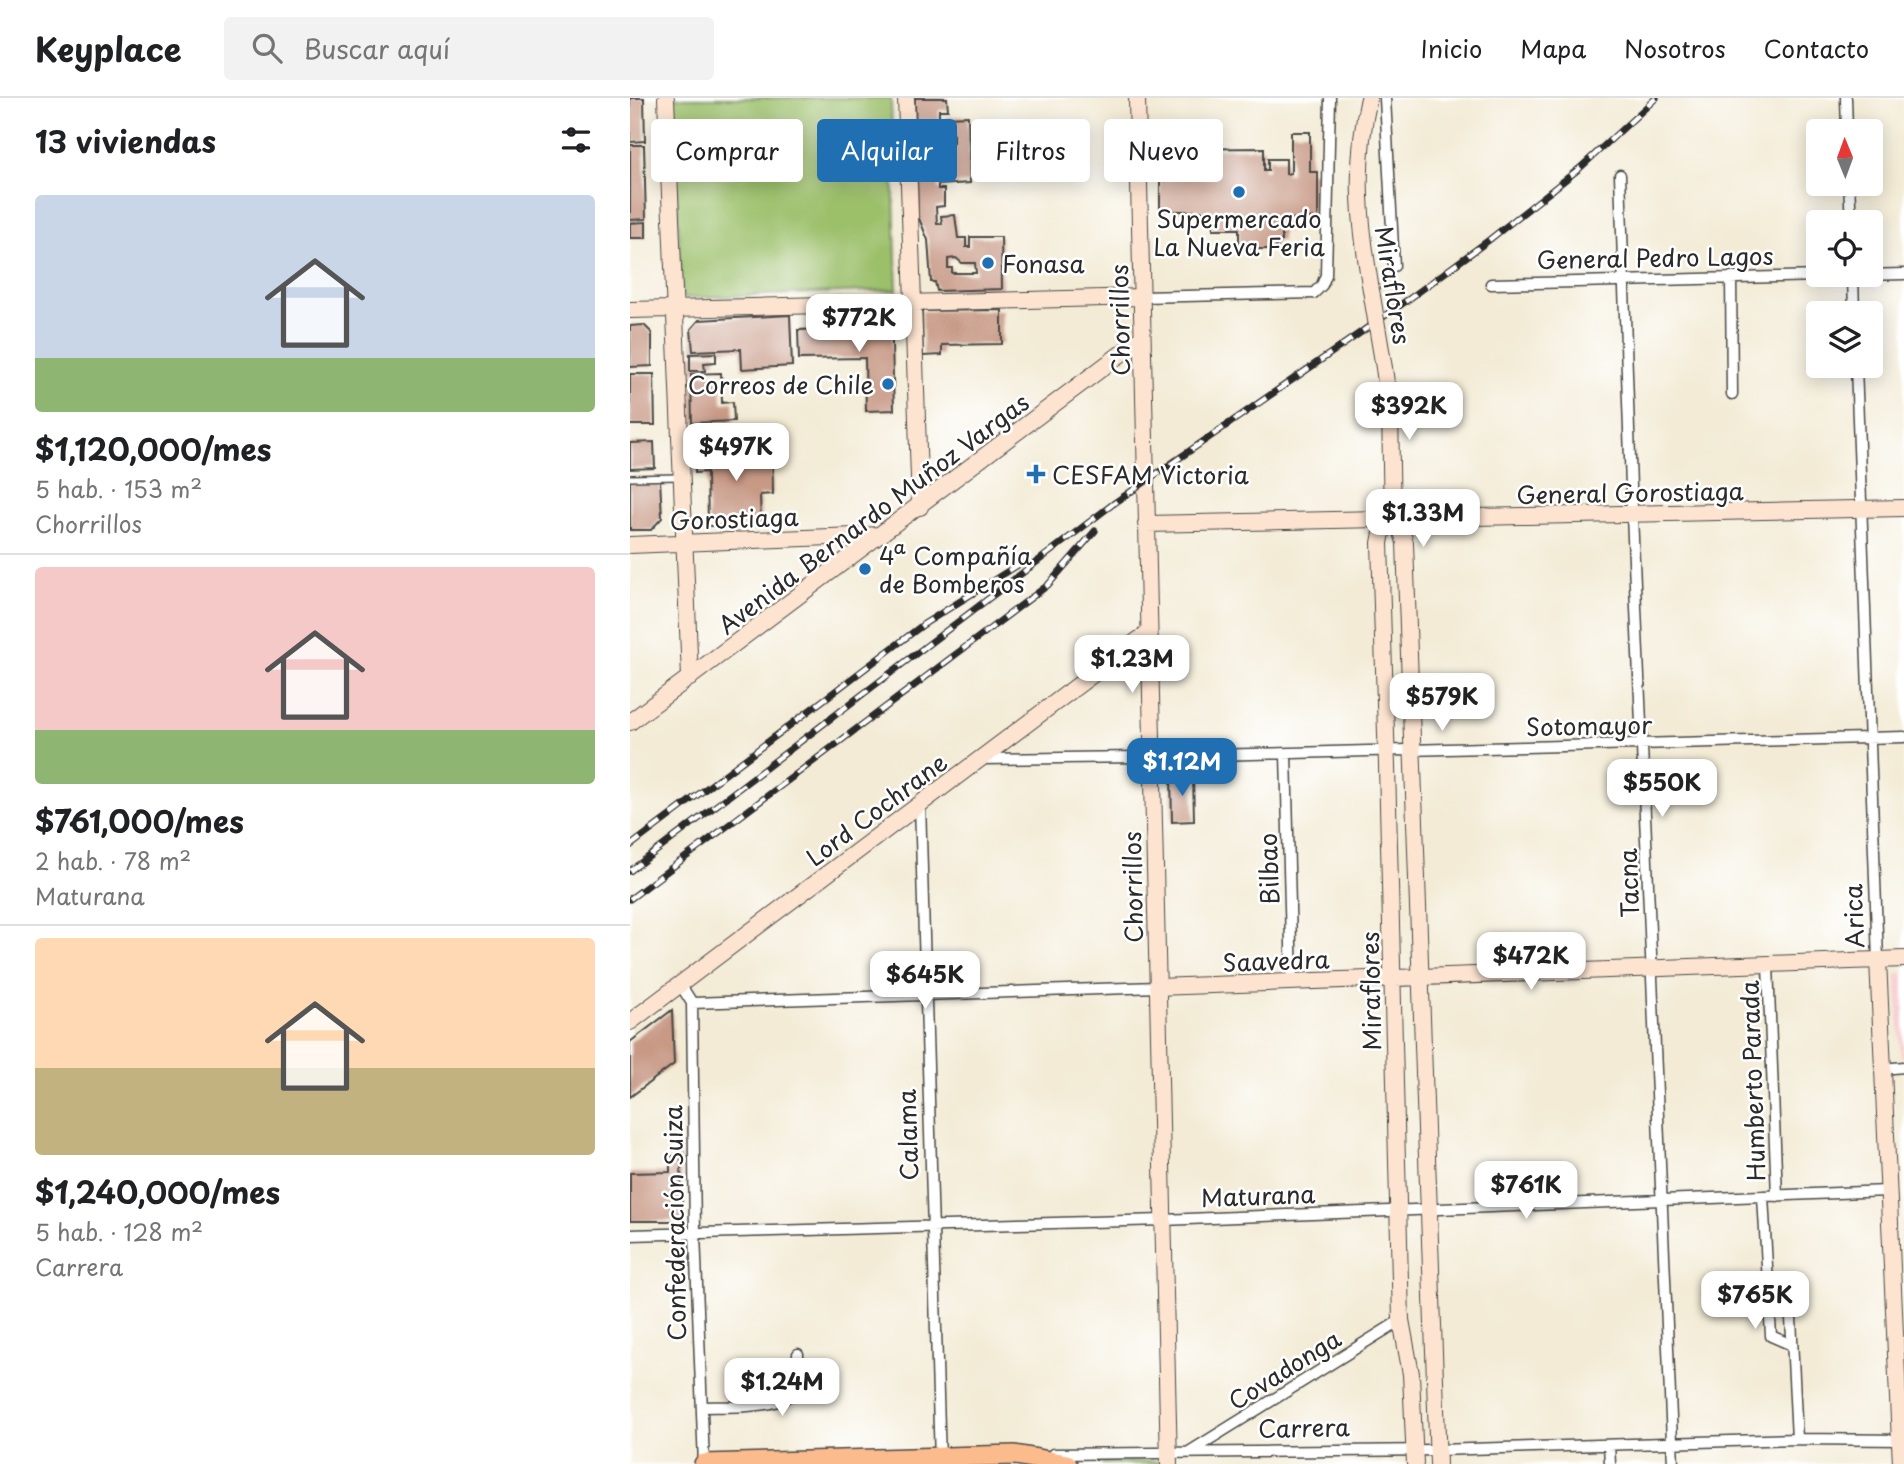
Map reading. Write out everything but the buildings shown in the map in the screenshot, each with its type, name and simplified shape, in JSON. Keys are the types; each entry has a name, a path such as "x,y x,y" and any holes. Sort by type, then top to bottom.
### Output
{"highway":[{"name":"Carrera","path":"704,1464 940,1461 1015,1455"},
{"path":"1015,1455 1067,1464"}],"street":[{"path":"666,98 690,678"},
{"path":"906,98 920,507"},
{"name":"Chorrillos","path":"1137,98 1169,1459"},
{"path":"630,310 1314,293 1322,285 1326,275 1330,98"},
{"name":"Miraflores","path":"1369,98 1362,134 1358,183 1363,237 1390,419 1392,520 1402,532 1405,543 1438,1457"},
{"name":"Miraflores","path":"1385,98 1394,266"},
{"path":"1846,98 1847,119"},
{"name":"Tacna","path":"1620,175 1673,1464"},
{"name":"General Pedro Lagos","path":"1883,274 1904,274"},
{"name":"General Pedro Lagos","path":"1491,284 1806,276"},
{"path":"1731,277 1732,394"},
{"name":"Avenida Bernardo Muñoz Vargas","path":"630,722 1142,338"},
{"name":"Arica","path":"1856,378 1882,1069 1893,1201 1901,1464"},
{"name":"General Gorostiaga","path":"1146,524 1904,508"},
{"name":"Miraflores","path":"1392,520 1382,533 1380,543 1401,1320 1411,1374 1415,1457"},
{"name":"Gorostiaga","path":"630,545 881,535"},
{"name":"Lord Cochrane","path":"630,1022 1149,632"},
{"name":"Sotomayor","path":"981,759 1286,754 1904,737"},
{"name":"Bilbao","path":"1286,754 1292,982"},
{"name":"Calama","path":"920,804 940,1461"},
{"name":"Saavedra","path":"692,1003 1904,960"},
{"name":"Humberto Parada","path":"1768,965 1777,1196"},
{"path":"680,984 692,1003"},
{"name":"Confederación Suiza","path":"692,1003 695,1233 704,1464"},
{"path":"1882,1069 1904,1067"},
{"name":"Humberto Parada","path":"1763,1196 1771,1336 1792,1346"},
{"name":"Maturana","path":"630,1235 1163,1220 1763,1196 1893,1201"},
{"path":"1768,1285 1790,1298 1797,1439"},
{"name":"Covadonga","path":"1188,1453 1401,1320"},
{"path":"702,1407 776,1403 789,1398 796,1388 798,1354"},
{"name":"Carrera","path":"1015,1455 1169,1459 1188,1453 1438,1457 1609,1445 1797,1439 1902,1441"},
{"path":"1609,1445 1610,1464"}],"lane":[{"path":"630,478 682,477"}],"shaded area":[{"path":"1896,973 1904,973 1904,1057 1901,1057"}],"green space":[{"path":"672,98 891,98 892,119 817,119 817,182 894,182 897,290 682,298 676,182 803,182 803,119 673,119"},
{"path":"1095,1460 1162,1461 1162,1464 1102,1464"}],"railway":[{"path":"630,871 1113,504 1409,299 1489,240 1580,168 1656,98"},
{"path":"630,899 1048,585 1095,531"},
{"path":"630,846 924,624 1021,563"}],"place":[{"name":"Supermercado La Nueva Feria","path":"1239,192"},
{"name":"Fonasa","path":"988,263"},
{"name":"Correos de Chile","path":"888,384"},
{"name":"CESFAM Victoria","path":"1036,474"},
{"name":"4ª Compañía de Bomberos","path":"865,569"}]}
